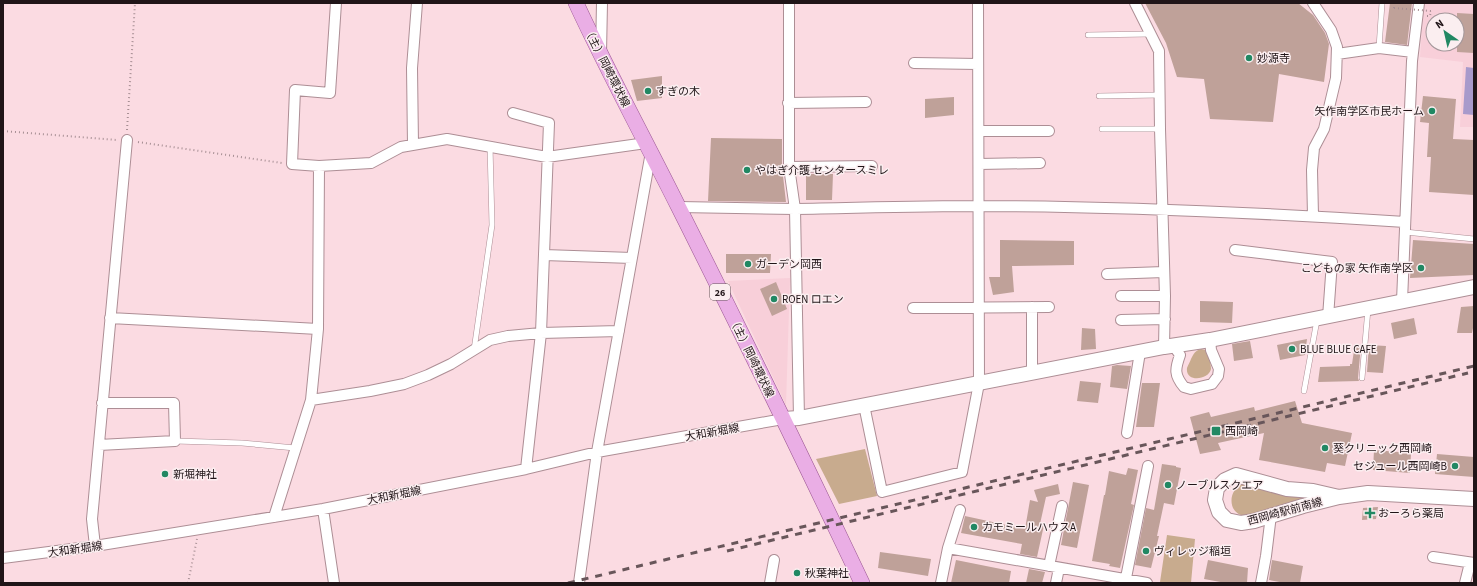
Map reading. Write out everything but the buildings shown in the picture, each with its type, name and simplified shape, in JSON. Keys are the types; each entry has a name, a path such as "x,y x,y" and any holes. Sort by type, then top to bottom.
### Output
{"main road":[{"name":"（主）岡崎環状線","path":"576,3 601,57 678,207 783,419 862,583"}],"street":[{"path":"336,3 330,93 295,90 292,164 319,166 371,163 401,147 447,139 547,157 648,148 632,258 597,452 579,583"},
{"path":"413,145 412,68 417,3"},
{"path":"601,57 602,3"},
{"path":"789,3 789,167 795,209 799,418"},
{"path":"864,405 882,492 962,472 979,383 978,307 980,206 978,3"},
{"path":"1135,3 1159,52 1165,319 1169,346 1180,355 1176,367 1177,376 1184,387 1191,389 1212,384 1218,376 1219,369 1210,340"},
{"path":"1313,3 1331,30 1337,47 1336,78 1324,129 1314,148 1312,170 1313,216"},
{"path":"1402,302 1413,52 1419,3"},
{"path":"1337,54 1379,48 1413,52"},
{"path":"914,63 978,64"},
{"path":"788,103 866,102"},
{"path":"512,113 549,123 541,333 526,469"},
{"path":"979,131 1050,131"},
{"path":"95,546 92,518 127,140"},
{"path":"979,164 1040,163"},
{"path":"274,517 311,400 318,328 319,166"},
{"path":"789,167 872,166"},
{"path":"678,207 795,209 980,206 1163,209 1313,216 1405,227"},
{"path":"1235,250 1332,262 1323,318"},
{"path":"544,255 632,258"},
{"path":"1106,274 1164,272"},
{"path":"783,419 799,418 1032,372 1169,346 1210,340 1474,287"},
{"path":"1121,296 1165,296"},
{"path":"1032,307 1032,372"},
{"path":"913,308 1049,307"},
{"path":"110,318 318,328"},
{"path":"1121,320 1165,319"},
{"path":"311,400 404,384 451,364 490,340 508,336 541,333 619,331"},
{"path":"1127,433 1140,352"},
{"path":"99,445 175,441 174,403 102,403"},
{"name":"大和新堀線","path":"3,558 95,546 323,509 526,469 597,452 783,419"},
{"path":"1125,581 1148,466"},
{"name":"西岡崎駅前南線","path":"1339,497 1313,491 1287,488 1236,475 1225,480 1217,488 1215,500 1219,512 1227,520 1241,523 1254,521 1339,497 1368,493 1474,499"},
{"path":"1056,583 1054,567 1062,506"},
{"path":"323,509 334,583"},
{"path":"941,583 948,548 960,510"},
{"path":"1261,583 1271,515"},
{"path":"948,548 1125,581 1147,583"},
{"path":"1433,557 1472,563 1465,583"},
{"path":"770,583 774,560"}],"lane":[{"path":"1379,48 1382,3"},
{"path":"1088,35 1150,34"},
{"path":"1099,96 1160,95"},
{"path":"1102,129 1160,129"},
{"path":"474,350 492,225 490,146"},
{"path":"1405,227 1474,239"},
{"path":"1362,378 1368,308"},
{"path":"1304,391 1323,318"},
{"path":"175,441 242,443 295,448"}],"path":[{"path":"127,140 135,3"},
{"path":"1394,3 1394,8 1431,11"},
{"path":"3,131 127,140 292,164"},
{"path":"188,583 200,529"}],"shaded area":[{"path":"1424,3 1474,3 1474,127 1460,127 1463,62 1420,57"},
{"path":"1466,67 1474,68 1474,115 1463,114"},
{"path":"790,278 786,405 728,281"},
{"path":"1201,349 1206,350 1211,369 1206,376 1193,378 1187,373 1187,368 1194,354"},
{"path":"865,449 877,496 839,504 816,459"},
{"path":"1244,483 1325,498 1256,515 1240,515 1233,507 1232,496 1238,486"},
{"path":"1167,535 1195,539 1191,583 1160,582"}],"railway":[{"path":"568,583 1474,366"},
{"path":"727,551 1468,373"}],"place":[{"name":"妙源寺","path":"1249,58"},
{"name":"すぎの木","path":"648,91"},
{"name":"矢作南学区市民ホーム","path":"1432,111"},
{"name":"やはぎ介護 センタースミレ","path":"747,170"},
{"name":"ガーデン岡西","path":"748,264"},
{"name":"こどもの家 矢作南学区","path":"1421,268"},
{"name":"ROEN ロエン","path":"774,299"},
{"name":"BLUE BLUE CAFE","path":"1292,349"},
{"name":"西岡崎","path":"1216,431"},
{"name":"葵クリニック西岡崎","path":"1325,448"},
{"name":"セジュール西岡崎B","path":"1455,466"},
{"name":"新堀神社","path":"165,474"},
{"name":"ノーブルスクエア","path":"1168,485"},
{"name":"おーろら薬局","path":"1370,513"},
{"name":"カモミールハウスA","path":"974,527"},
{"name":"ヴィレッジ稲垣","path":"1146,551"},
{"name":"秋葉神社","path":"797,573"}]}
